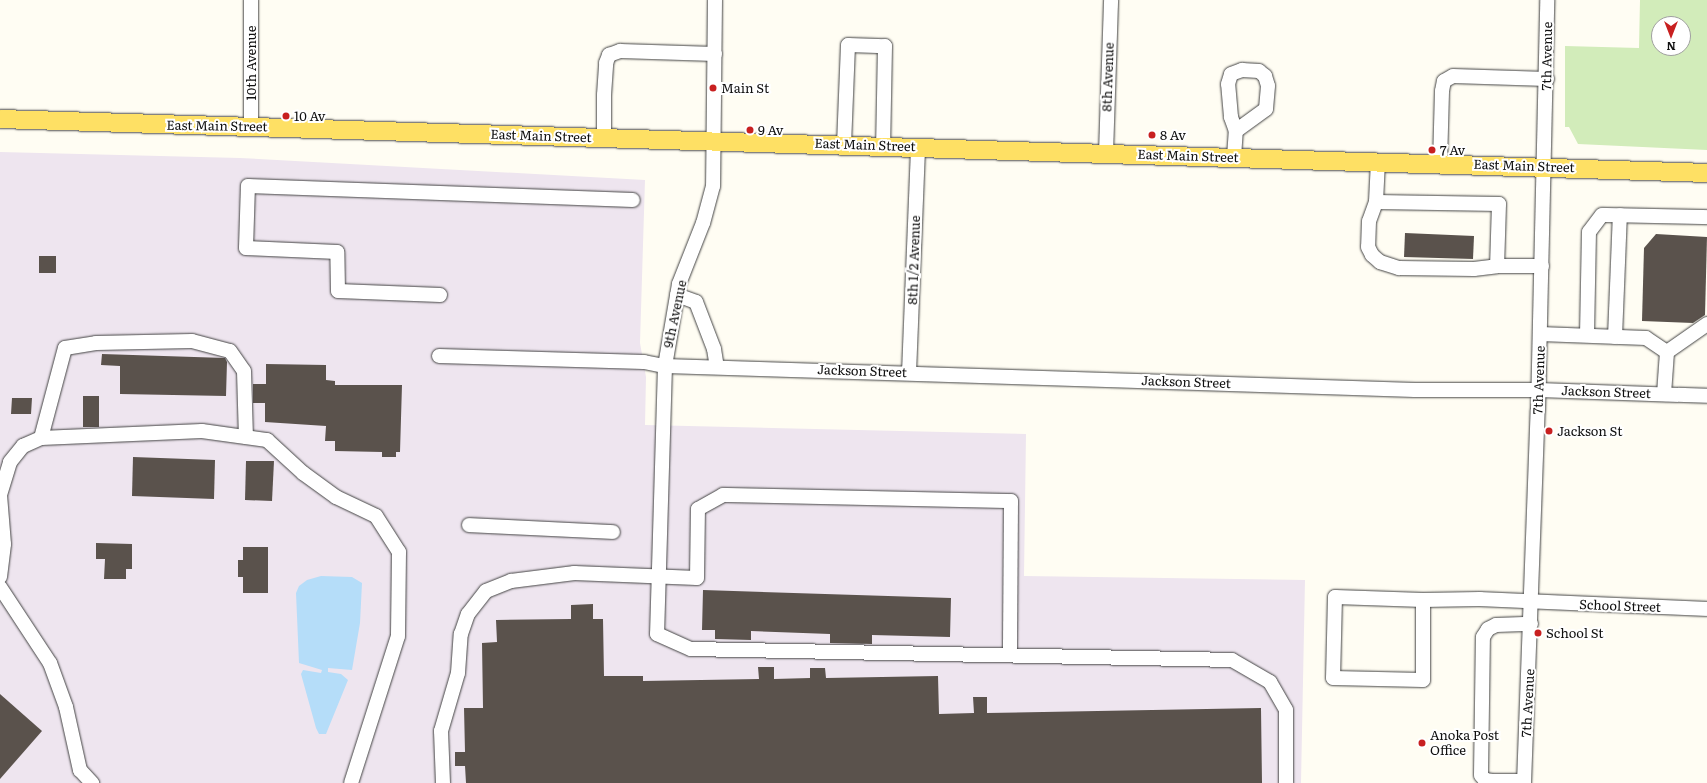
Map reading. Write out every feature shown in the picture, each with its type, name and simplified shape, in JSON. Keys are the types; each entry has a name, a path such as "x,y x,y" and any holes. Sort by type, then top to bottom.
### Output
{"main road":[{"name":"East Main Street","path":"0,120 251,126 1545,166 1707,173"}],"street":[{"name":"10th Avenue","path":"251,0 251,126"},
{"name":"9th Avenue","path":"715,0 713,186 703,223 678,295 665,366 660,577 657,634 690,649 1010,655"},
{"name":"8th Avenue","path":"1106,153 1111,0"},
{"name":"7th Avenue","path":"1524,782 1539,390 1545,166 1547,0"},
{"path":"844,145 848,45 885,46 883,146"},
{"path":"604,138 606,63 609,55 620,51 715,54"},
{"path":"1440,163 1442,91 1444,81 1453,76 1546,79"},
{"path":"1234,157 1236,131"},
{"name":"8th 1/2 Avenue","path":"909,373 918,147"},
{"path":"1378,161 1376,202 1369,217 1368,247 1372,256 1380,262 1399,268 1474,269 1497,266 1542,266"},
{"path":"440,294 338,292 337,252 246,248 248,186 633,200"},
{"path":"1376,202 1499,204 1497,266"},
{"path":"1587,335 1589,232 1602,215 1707,217"},
{"path":"1615,337 1620,215"},
{"path":"678,295 696,302 714,348 717,368"},
{"path":"1667,352 1707,324"},
{"path":"1540,334 1646,338 1667,352"},
{"path":"41,438 65,348 96,343 192,341 230,351 244,371 246,437"},
{"path":"1664,394 1667,352"},
{"name":"Jackson Street","path":"439,356 644,362 665,366 717,368 1408,390 1539,390 1707,396"},
{"path":"0,577 4,544 0,495 10,462 23,446 41,438 202,431 267,440 303,473 336,497 376,516 399,552 398,636 351,783"},
{"path":"443,783 441,731 458,673 461,634 468,614 486,591 511,581 574,573 697,578 698,509 723,495 1011,501 1010,655 1232,660 1270,682 1286,710 1286,783"},
{"path":"469,525 612,532"},
{"path":"0,588 50,663 66,707 80,770 92,783"},
{"name":"School Street","path":"1423,600 1423,680 1333,678 1335,597 1423,600 1480,599 1532,603 1707,609"},
{"path":"1524,782 1492,782 1485,780 1481,775 1483,638 1488,629 1496,625 1531,624"}],"shaded area":[{"path":"0,152 240,158 645,180 640,343 646,377 645,425 1026,434 1024,576 1305,580 1301,783 0,783"}],"green space":[{"path":"1640,0 1707,0 1707,150 1578,144 1569,127 1565,127 1565,46 1639,48"}],"water":[{"path":"321,576 352,577 362,583 360,623 352,670 328,668 328,672 341,674 348,680 326,734 319,734 316,728 301,674 303,670 321,673 322,670 299,663 296,593 299,586 307,580"}],"building":[{"path":"1405,233 1474,236 1473,259 1404,257"},
{"path":"1656,234 1707,237 1705,315 1693,323 1642,321 1644,248"},
{"path":"39,256 56,256 56,273 39,273"},
{"path":"102,354 225,358 227,362 226,396 120,394 120,366 101,365"},
{"path":"266,364 326,365 326,380 335,381 335,385 402,385 400,452 396,452 396,457 382,457 382,452 335,451 335,441 325,441 326,426 265,422 265,403 253,403 253,384 266,384"},
{"path":"83,396 99,396 99,427 83,427"},
{"path":"12,398 32,398 31,414 11,414"},
{"path":"133,457 215,460 214,499 132,496"},
{"path":"246,461 274,461 272,501 245,500"},
{"path":"96,543 132,544 132,569 126,569 126,579 104,579 105,559 96,559"},
{"path":"243,547 268,547 268,593 243,593 243,577 238,577 238,560 243,560"},
{"path":"703,590 951,598 950,637 872,635 872,644 830,643 830,634 751,631 751,640 715,639 715,630 702,630"},
{"path":"593,604 593,619 603,619 604,676 643,676 643,681 759,679 758,667 774,667 774,679 810,678 810,668 825,668 826,678 938,676 939,714 974,713 973,697 987,697 987,713 1261,708 1262,783 466,783 465,766 455,766 455,752 465,752 464,708 483,708 482,643 497,642 496,620 571,619 571,605"},
{"path":"0,694 42,731 0,779"}],"place":[{"name":"Main St","path":"713,88"},
{"name":"10 Av","path":"286,116"},
{"name":"9 Av","path":"750,130"},
{"name":"8 Av","path":"1152,135"},
{"name":"7 Av","path":"1432,150"},
{"name":"Jackson St","path":"1549,431"},
{"name":"School St","path":"1538,633"},
{"name":"Anoka Post Office","path":"1422,743"}]}
